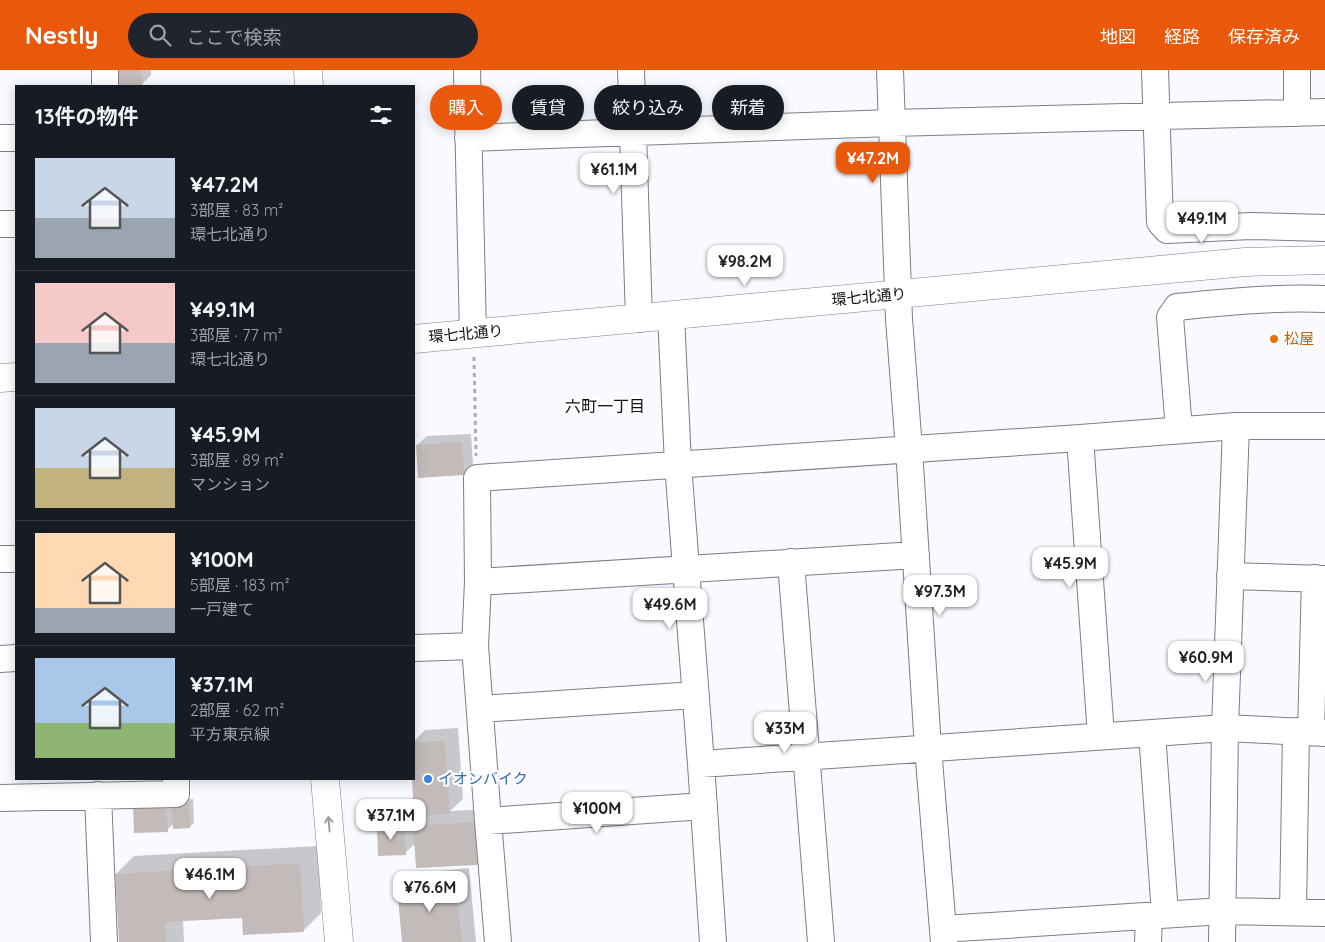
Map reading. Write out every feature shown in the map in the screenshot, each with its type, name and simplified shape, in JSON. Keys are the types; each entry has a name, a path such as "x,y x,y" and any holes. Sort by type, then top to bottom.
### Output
{"street":[{"path":"105,70 105,85"},
{"path":"308,70 309,85"},
{"path":"467,70 473,334"},
{"path":"631,70 638,319"},
{"path":"890,70 898,295 928,748 943,936 1157,915 1223,911 1325,913"},
{"path":"1155,70 1160,222 1167,230 1251,226 1325,228"},
{"path":"1296,70 1298,113"},
{"path":"468,138 892,122 1325,112"},
{"path":"0,138 15,138"},
{"path":"0,224 15,224"},
{"name":"環七北通り","path":"415,339 1245,262 1325,260"},
{"path":"1179,430 1170,317 1177,307 1249,300 1325,299"},
{"path":"671,316 678,464 713,942"},
{"path":"0,378 15,377"},
{"path":"1222,942 1225,728 1236,426"},
{"path":"498,942 475,646 478,582 477,478 1236,426 1325,426"},
{"path":"1080,438 1102,736"},
{"path":"478,582 916,555"},
{"path":"0,559 15,559"},
{"path":"790,562 821,942"},
{"path":"1230,576 1320,579 1311,732 1293,912"},
{"path":"415,648 475,646"},
{"path":"0,658 15,658"},
{"path":"480,710 696,695"},
{"path":"701,764 1225,728 1311,732"},
{"path":"1148,942 1157,915 1152,733"},
{"path":"0,798 176,794 176,780"},
{"path":"325,780 339,942"},
{"path":"342,780 356,942"},
{"path":"91,942 104,942 98,795"},
{"path":"488,822 704,806"}],"path":[{"path":"473,334 477,478"}],"building":[{"path":"119,70 139,70 139,74 142,74 143,85 119,85"},
{"path":"462,442 464,475 418,478 416,445"},
{"path":"445,741 450,814 414,816 412,780 415,780 415,743"},
{"path":"189,803 190,828 173,829 171,804"},
{"path":"166,804 168,832 134,833 133,806"},
{"path":"475,822 477,865 416,868 413,826"},
{"path":"404,826 406,855 378,856 377,828"},
{"path":"300,863 304,932 243,935 242,918 165,922 166,942 119,942 115,874"},
{"path":"455,881 462,942 402,942 397,887"}],"place":[{"name":"松屋","path":"1274,339"},
{"name":"イオンバイク","path":"428,779"}],"district":[{"name":"六町一丁目","path":"605,406"}]}
